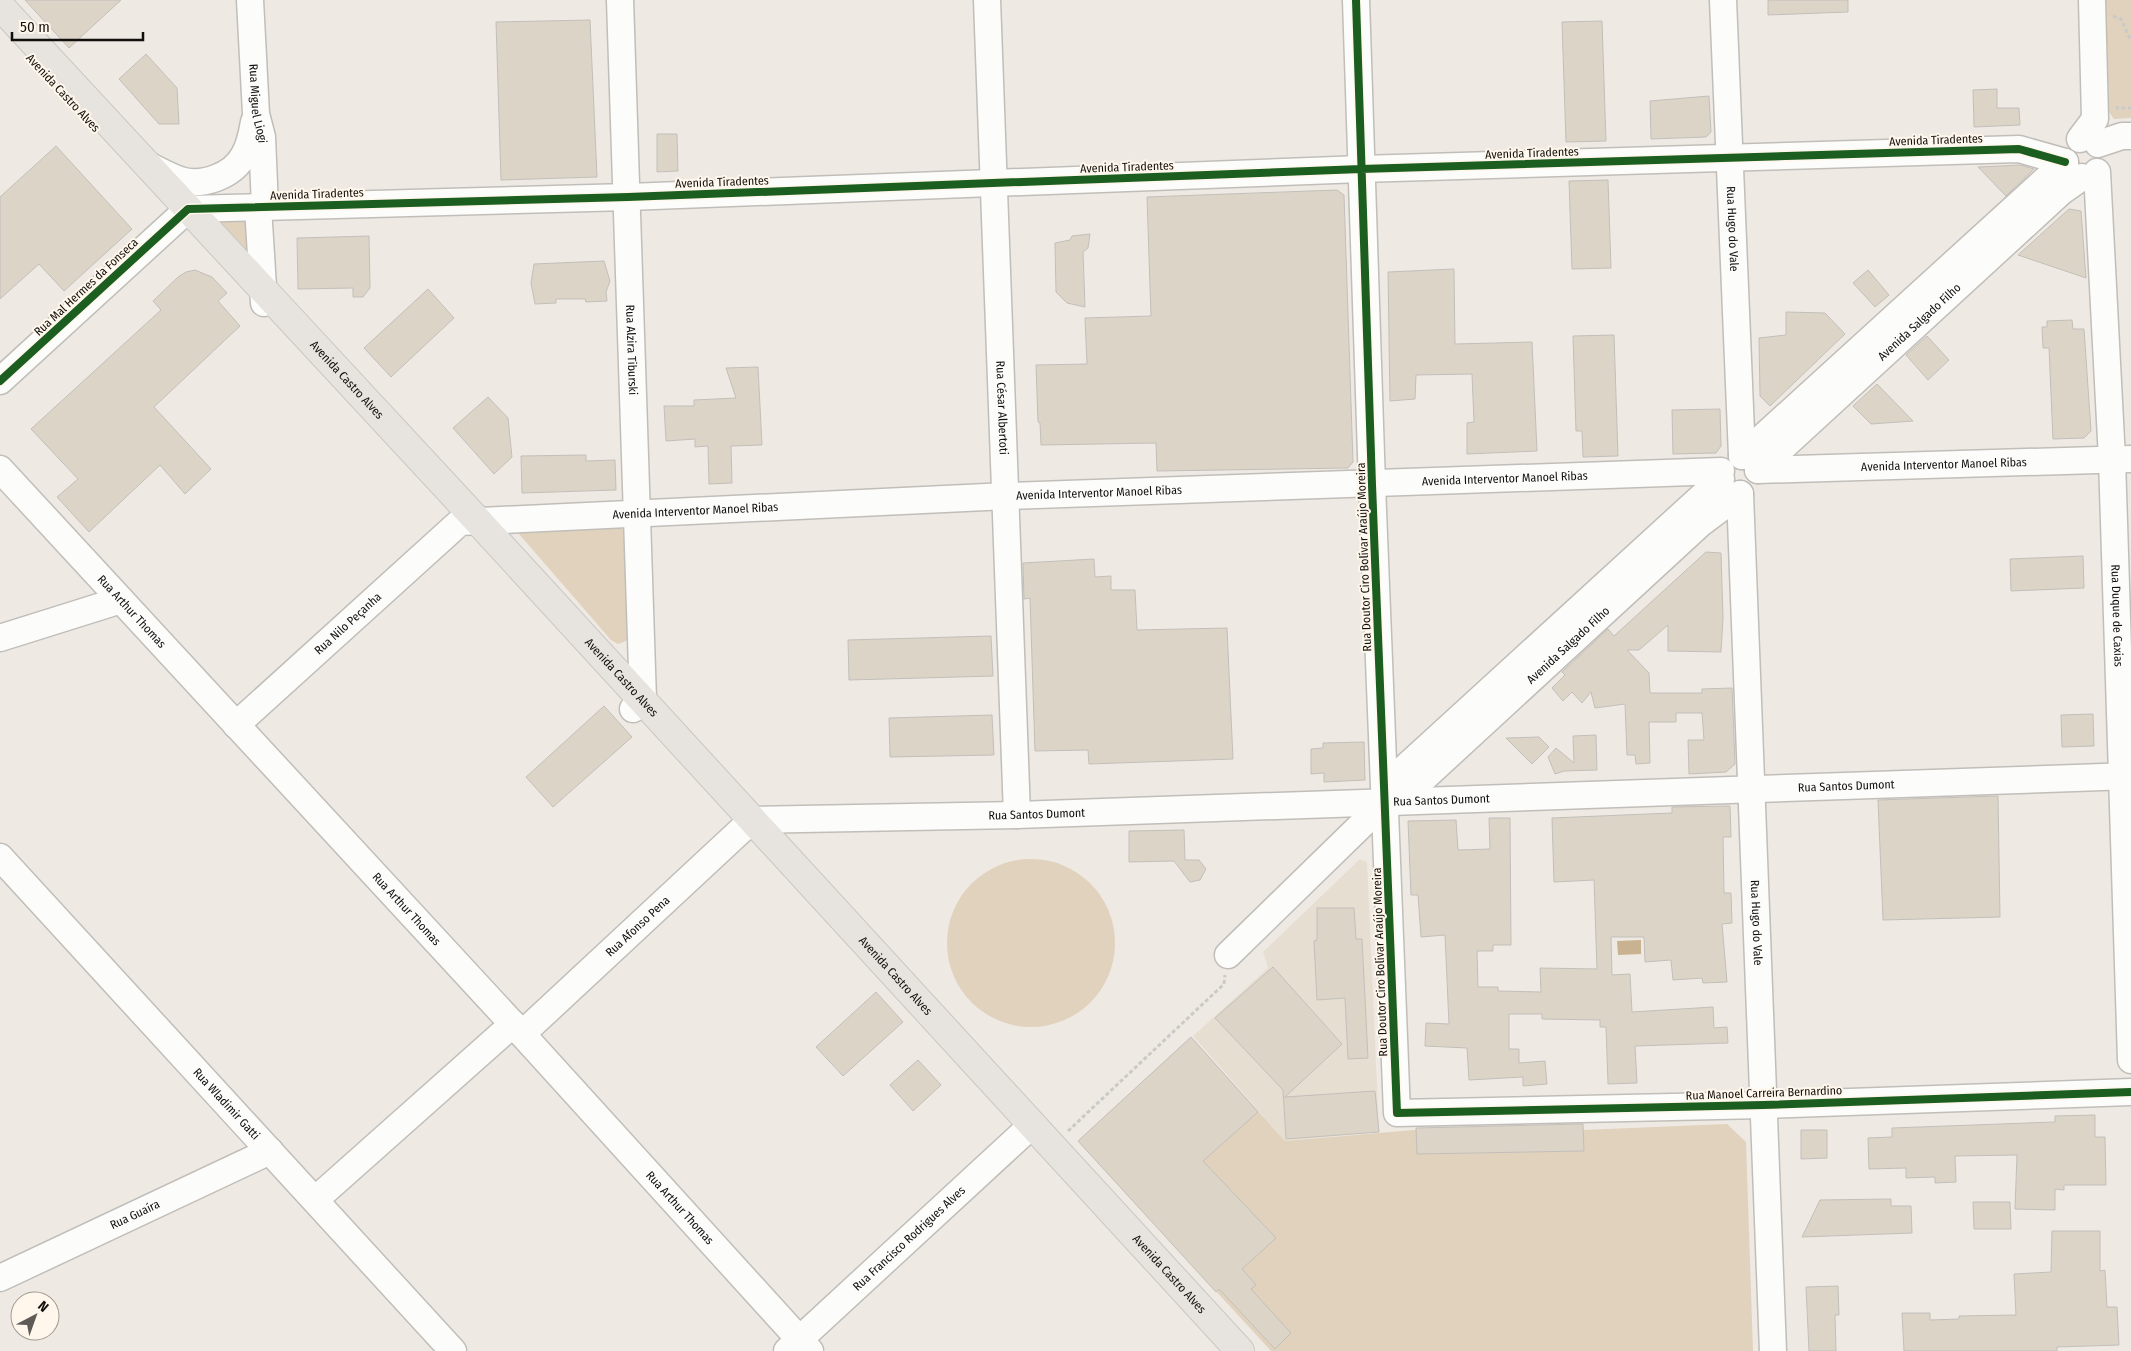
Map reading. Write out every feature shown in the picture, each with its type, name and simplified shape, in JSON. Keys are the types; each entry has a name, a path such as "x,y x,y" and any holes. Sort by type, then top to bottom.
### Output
{"main road":[{"name":"Avenida Castro Alves","path":"0,6 65,85 469,521 1027,1129 1157,1270 1240,1351"},
{"name":"Avenida Castro Alves","path":"0,26 65,85 146,164 184,214"},
{"name":"Avenida Castro Alves","path":"1027,1129 1052,1146 1223,1351"}],"street":[{"name":"Rua Miguel Liogi","path":"250,0 256,114 262,137 263,299"},
{"name":"Rua Alzira Tiburski","path":"620,0 637,512 638,705"},
{"name":"Rua César Albertoti","path":"987,0 1017,815"},
{"name":"Rua Doutor Ciro Bolívar Araújo Moreira","path":"1356,0 1372,485 1390,796 1397,1113"},
{"name":"Rua Hugo do Vale","path":"1723,0 1750,463"},
{"path":"2089,142 2095,114 2092,0"},
{"path":"146,164 171,176 190,182 201,181 224,174 240,162 245,154 256,114"},
{"path":"2081,170 2066,151 2071,143 2131,136"},
{"name":"Rua Duque de Caxias","path":"2089,142 2102,152 2102,162 2081,170 2122,459 2131,1060"},
{"name":"Avenida Tiradentes","path":"184,214 261,207 628,197 1361,169 2019,149 2081,170"},
{"name":"Avenida Salgado Filho","path":"1750,463 2081,170"},
{"name":"Rua Mal Hermes da Fonseca","path":"0,381 184,214"},
{"path":"1729,459 1750,463 1757,483 1750,491 1727,481 1729,459"},
{"name":"Avenida Interventor Manoel Ribas","path":"1750,463 2122,459"},
{"name":"Rua Arthur Thomas","path":"0,469 517,1029 799,1347"},
{"name":"Rua Hugo do Vale","path":"1727,481 1753,789 1773,1351"},
{"name":"Avenida Salgado Filho","path":"1228,955 1390,796 1583,618 1701,524 1727,481"},
{"name":"Avenida Interventor Manoel Ribas","path":"469,521 1006,496 1372,485 1727,481"},
{"name":"Rua Nilo Peçanha","path":"236,725 469,521"},
{"path":"0,638 121,600"},
{"name":"Rua Santos Dumont","path":"748,824 1017,815 1390,796 1753,789 2126,776"},
{"name":"Rua Afonso Pena","path":"315,1200 517,1029 748,824"},
{"name":"Rua Wladimir Gatti","path":"0,857 453,1351"},
{"name":"Rua Manoel Carreira Bernardino","path":"1397,1113 1763,1105 2131,1092"},
{"name":"Rua Francisco Rodrigues Alves","path":"799,1347 1027,1129"},
{"name":"Rua Guaíra","path":"0,1278 270,1151"}],"path":[{"path":"1052,1146 1224,984 1228,955"}],"shaded area":[{"path":"2106,0 2131,0 2131,118 2114,119 2109,112"},
{"path":"244,221 247,224 250,262 211,222"},
{"path":"621,525 624,532 629,635 626,641 618,644 611,640 519,534 521,529"},
{"path":"1031,859 1055,863 1071,869 1096,890 1105,903 1111,919 1115,943 1111,967 1105,983 1084,1008 1071,1017 1055,1023 1031,1027 1007,1023 991,1017 966,996 957,983 951,967 947,943 951,919 957,903 978,878 991,869 1007,863"},
{"path":"1360,859 1367,862 1379,1132 1285,1141 1193,1036 1268,968 1263,952"},
{"path":"1641,940 1641,954 1618,955 1617,941"},
{"path":"1191,1037 1285,1141 1414,1130 1583,1130 1727,1124 1746,1142 1753,1351 1271,1351 1078,1141"}],"building":[{"path":"25,0 121,0 69,48"},
{"path":"1768,0 1848,0 1848,12 1768,15"},
{"path":"590,20 597,177 501,180 496,22"},
{"path":"1602,21 1606,141 1566,142 1562,22"},
{"path":"146,54 177,88 179,124 159,124 119,79"},
{"path":"1997,89 1997,108 2019,108 2020,125 1974,127 1973,90"},
{"path":"1709,96 1711,132 1706,137 1651,139 1650,101"},
{"path":"657,134 677,134 678,171 657,172"},
{"path":"56,146 132,229 64,291 39,264 0,299 0,197"},
{"path":"2021,165 2034,169 2006,196 1978,167"},
{"path":"1608,180 1611,268 1572,269 1569,181"},
{"path":"1337,190 1344,195 1353,462 1348,468 1157,471 1156,443 1041,445 1040,423 1038,422 1036,365 1087,364 1085,318 1151,316 1147,197"},
{"path":"2069,209 2081,211 2086,278 2018,255"},
{"path":"1090,234 1088,248 1083,252 1085,307 1067,303 1056,292 1055,243 1070,240 1072,236"},
{"path":"369,236 370,288 363,297 353,297 353,288 298,289 297,238"},
{"path":"604,261 610,281 606,292 607,301 586,302 585,299 556,299 556,303 535,304 531,283 534,264"},
{"path":"1454,269 1455,344 1532,342 1537,451 1467,454 1467,423 1474,422 1472,374 1416,375 1415,399 1390,401 1388,272"},
{"path":"195,270 212,277 227,293 218,301 240,326 154,407 211,469 185,494 160,465 89,532 57,497 78,479 31,429 161,310 153,301 178,277 186,272"},
{"path":"1868,270 1889,295 1875,307 1853,283"},
{"path":"428,289 454,318 391,377 364,348"},
{"path":"1786,312 1825,313 1845,334 1770,406 1760,396 1759,338 1786,335"},
{"path":"2072,320 2073,329 2084,329 2091,431 2084,438 2053,439 2049,348 2043,348 2042,327 2047,327 2047,321"},
{"path":"1614,335 1618,456 1583,457 1582,431 1576,431 1573,336"},
{"path":"1927,336 1949,360 1928,380 1906,355"},
{"path":"758,367 762,445 731,446 732,483 709,484 708,446 695,447 695,439 666,441 664,406 694,406 694,400 736,398 726,368"},
{"path":"1877,384 1913,421 1871,424 1853,406"},
{"path":"488,397 508,418 512,457 494,474 453,428"},
{"path":"1720,409 1721,446 1716,453 1673,454 1672,410"},
{"path":"586,455 586,461 615,460 616,490 522,493 521,456"},
{"path":"1706,552 1721,553 1723,618 1721,652 1668,651 1668,625 1639,650 1627,650 1649,673 1650,693 1702,693 1702,689 1732,688 1735,764 1726,772 1689,774 1688,740 1704,740 1702,713 1676,713 1676,722 1649,722 1650,763 1636,764 1635,755 1627,755 1625,704 1595,708 1591,692 1582,703 1572,692 1563,701 1552,688 1565,675 1562,672 1608,629 1614,636"},
{"path":"2083,556 2084,588 2011,591 2010,559"},
{"path":"1094,559 1095,577 1111,576 1111,590 1135,590 1137,630 1227,628 1233,759 1089,764 1088,750 1035,751 1030,598 1024,599 1023,563"},
{"path":"991,636 993,676 849,680 848,640"},
{"path":"604,706 632,737 553,807 526,777"},
{"path":"2093,714 2094,746 2062,747 2061,715"},
{"path":"992,715 994,755 890,757 889,718"},
{"path":"1596,735 1597,770 1564,771 1555,774 1548,757 1556,748 1574,763 1573,736"},
{"path":"1539,737 1549,747 1532,764 1506,738"},
{"path":"1364,742 1365,780 1324,782 1324,773 1311,774 1311,749 1323,748 1323,743"},
{"path":"1998,796 2000,917 1883,920 1878,800"},
{"path":"1730,806 1731,837 1723,837 1724,893 1731,893 1732,923 1722,924 1727,982 1703,983 1702,978 1673,980 1671,960 1645,962 1644,937 1611,937 1612,975 1630,974 1632,1012 1713,1007 1714,1028 1727,1027 1728,1043 1635,1046 1637,1083 1608,1084 1606,1027 1600,1027 1600,1020 1542,1019 1542,1014 1509,1014 1509,1049 1519,1049 1519,1063 1545,1061 1547,1084 1523,1086 1523,1077 1469,1080 1467,1048 1425,1046 1426,1023 1449,1024 1445,935 1421,937 1418,895 1411,895 1408,821 1456,820 1458,850 1490,849 1489,818 1510,818 1511,945 1493,945 1493,951 1477,951 1478,987 1498,987 1498,991 1541,992 1540,968 1597,969 1594,880 1554,882 1552,818 1672,813 1672,807"},
{"path":"1184,830 1185,860 1199,860 1206,869 1200,880 1190,882 1174,861 1129,862 1129,831"},
{"path":"1317,908 1354,908 1356,939 1362,939 1368,1058 1348,1059 1345,998 1317,1000 1314,941 1317,940"},
{"path":"1273,967 1342,1044 1285,1097 1375,1091 1379,1132 1286,1139 1283,1090 1215,1018"},
{"path":"876,992 903,1022 843,1076 816,1047"},
{"path":"1191,1037 1258,1112 1203,1161 1276,1238 1242,1269 1256,1285 1251,1289 1291,1333 1275,1349 1219,1289 1216,1292 1078,1141"},
{"path":"918,1060 941,1085 913,1111 890,1085"},
{"path":"2095,1115 2095,1137 2105,1137 2106,1185 2064,1185 2064,1190 2055,1189 2055,1210 2015,1209 2017,1155 1955,1156 1956,1182 1935,1183 1935,1177 1906,1178 1906,1168 1869,1169 1868,1138 1892,1137 1892,1128 2055,1122 2055,1116"},
{"path":"1583,1124 1584,1151 1417,1154 1416,1128"},
{"path":"1801,1130 1827,1130 1827,1158 1801,1159"},
{"path":"1891,1199 1891,1206 1911,1206 1912,1233 1802,1237 1820,1200"},
{"path":"1973,1202 2010,1202 2011,1229 1974,1229"},
{"path":"2052,1231 2100,1231 2100,1271 2105,1270 2107,1307 2117,1307 2119,1345 2057,1347 2057,1351 1904,1351 1902,1313 1930,1313 1930,1320 1959,1319 1959,1316 2016,1315 2014,1274 2051,1272"},
{"path":"1838,1286 1839,1315 1835,1315 1836,1351 1809,1351 1806,1287"}],"cycle path":[{"path":"1356,0 1372,485 1397,1113 1763,1105 2131,1092"},
{"path":"0,381 188,209 628,197 1361,169 2019,149 2065,162"}]}
